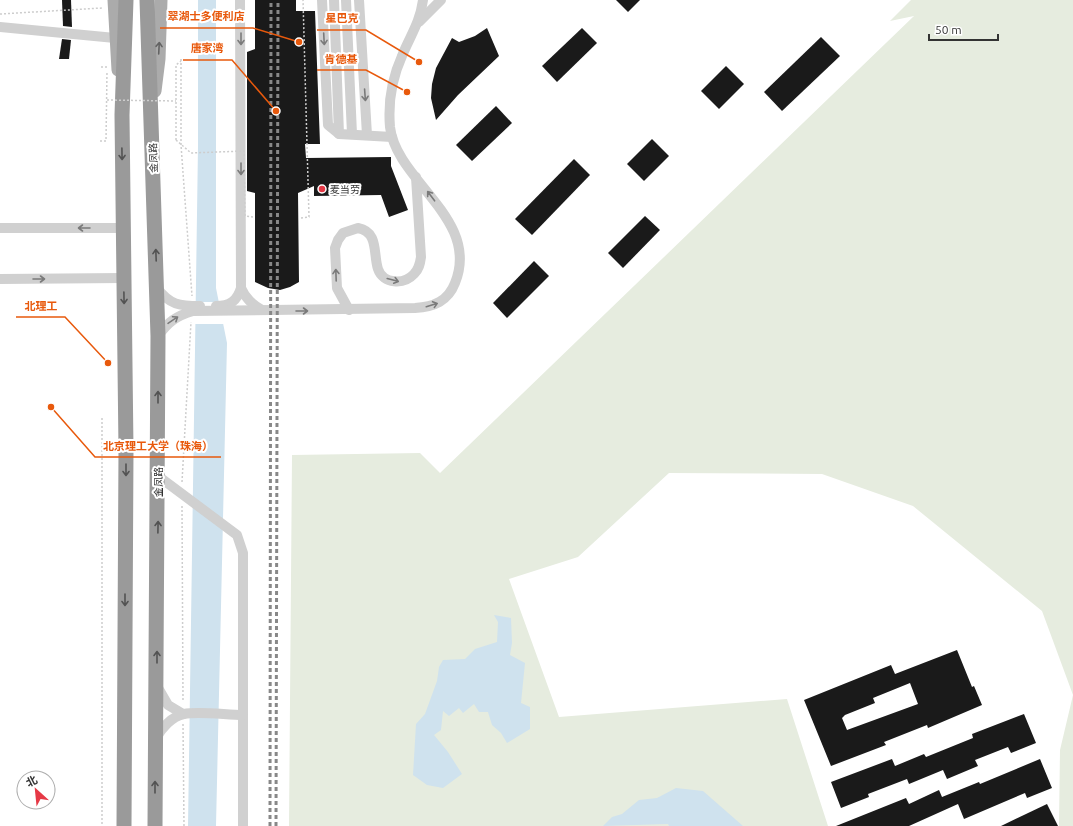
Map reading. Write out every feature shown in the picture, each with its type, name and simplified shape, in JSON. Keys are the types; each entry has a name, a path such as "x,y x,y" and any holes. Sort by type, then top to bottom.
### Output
{"highway":[{"path":"124,826 126,449 122,115 126,0"},
{"name":"金凤路","path":"147,0 152,115 158,336 155,826"}],"main road":[{"path":"114,0 115,38 122,115"},
{"path":"152,115 159,59 161,0"}],"street":[{"path":"227,309 238,297 241,288 240,0"},
{"path":"322,0 328,125 339,134 367,134 392,137"},
{"path":"334,0 339,134"},
{"path":"346,0 352,134"},
{"path":"359,0 367,134"},
{"path":"157,288 167,300 180,306 192,309 263,311 349,310 427,307 444,300 454,287 461,261 458,242 440,209 400,154 392,137 390,113 395,75 402,56 418,24 423,0"},
{"path":"418,24 441,0"},
{"path":"0,27 115,38"},
{"path":"349,310 337,288 335,248 338,240 347,230 358,228 369,234 374,243 380,273 388,279 400,282 405,280 418,269 421,257 416,178"},
{"path":"0,228 123,228"},
{"path":"0,279 124,278"},
{"path":"241,288 245,297 252,304 263,311"},
{"path":"158,336 166,324 192,309"},
{"path":"158,476 184,497 213,516 237,535 243,553 243,826"},
{"path":"157,686 168,705 186,714"},
{"path":"155,740 160,732 173,719 186,714 243,715"}],"path":[{"path":"301,218 309,217 303,0"},
{"path":"0,14 102,8"},
{"path":"184,826 186,714 184,497 192,309 181,145 181,60 176,65 176,140 181,145 191,153 244,151 245,216 253,217"},
{"path":"100,141 106,141 107,67 101,67"},
{"path":"106,100 176,101"},
{"path":"102,418 102,826"}],"shaded area":[{"path":"911,0 1073,0 1073,695 1042,611 913,506 822,474 669,473 578,557 509,579 559,717 787,699 828,826 289,826 292,455 420,453 440,473 914,16 890,21"},
{"path":"1073,695 1073,826 1059,826 1060,750"}],"water":[{"path":"198,0 216,0 216,288 227,343 216,826 188,826 198,146"},
{"path":"494,615 511,618 512,643 510,655 525,663 521,703 530,707 530,729 507,743 501,733 492,725 488,712 479,712 474,704 463,713 459,708 449,716 443,711 441,730 434,735 448,752 462,774 443,788 427,785 413,775 416,724 425,714 437,681 439,667 443,660 465,659 475,649 497,642 498,622"},
{"path":"676,788 703,791 743,826 669,826 668,824 603,826 612,817 622,814 639,800 657,798"}],"pier":[{"path":"194,302 221,302 225,324 193,324"}],"building":[{"path":"62,0 71,0 72,27 63,26"},
{"path":"255,0 296,0 296,11 315,11 320,144 305,144 306,158 391,157 391,166 408,210 389,217 381,195 314,196 314,186 298,193 299,282 280,290 268,288 255,282 255,193 247,191 247,52 255,49"},
{"path":"616,0 640,0 628,12"},
{"path":"487,28 499,56 458,95 436,120 431,98 432,84 436,68 452,38 459,42 475,36"},
{"path":"582,28 597,43 557,82 542,66"},
{"path":"821,37 840,56 782,111 764,92"},
{"path":"62,39 71,40 69,59 59,59"},
{"path":"726,66 744,84 719,109 701,91"},
{"path":"496,106 512,123 472,161 456,145"},
{"path":"652,139 669,156 644,181 627,164"},
{"path":"574,159 590,175 532,235 515,219"},
{"path":"645,216 660,230 623,268 608,253"},
{"path":"534,261 549,276 507,318 493,303"},
{"path":"957,650 972,687 974,686 982,705 928,728 927,725 884,742 886,745 831,766 804,700 891,665 895,674","holes":["910,683 918,704 847,730 842,718 845,715 875,703 873,698"]},
{"path":"1024,714 1036,743 1011,753 1008,747 975,760 978,766 947,779 943,770 909,784 907,779 868,794 869,797 841,808 831,782 892,759 895,766 924,754 926,757 973,738 972,734"},
{"path":"1040,759 1052,788 1027,798 1025,793 964,819 958,804 909,826 836,826 906,798 909,804 939,790 942,797 979,782 980,784"},
{"path":"1047,804 1058,826 1001,826"}],"railway":[{"path":"270,826 271,0"},
{"path":"276,826 278,0"}],"place":[{"name":"翠湖士多便利店","path":"299,42"},
{"name":"星巴克","path":"419,62"},
{"name":"肯德基","path":"407,92"},
{"name":"唐家湾","path":"276,111"},
{"name":"麦当劳","path":"322,189"},
{"name":"北理工","path":"108,363"},
{"name":"北京理工大学（珠海）","path":"51,407"}]}
